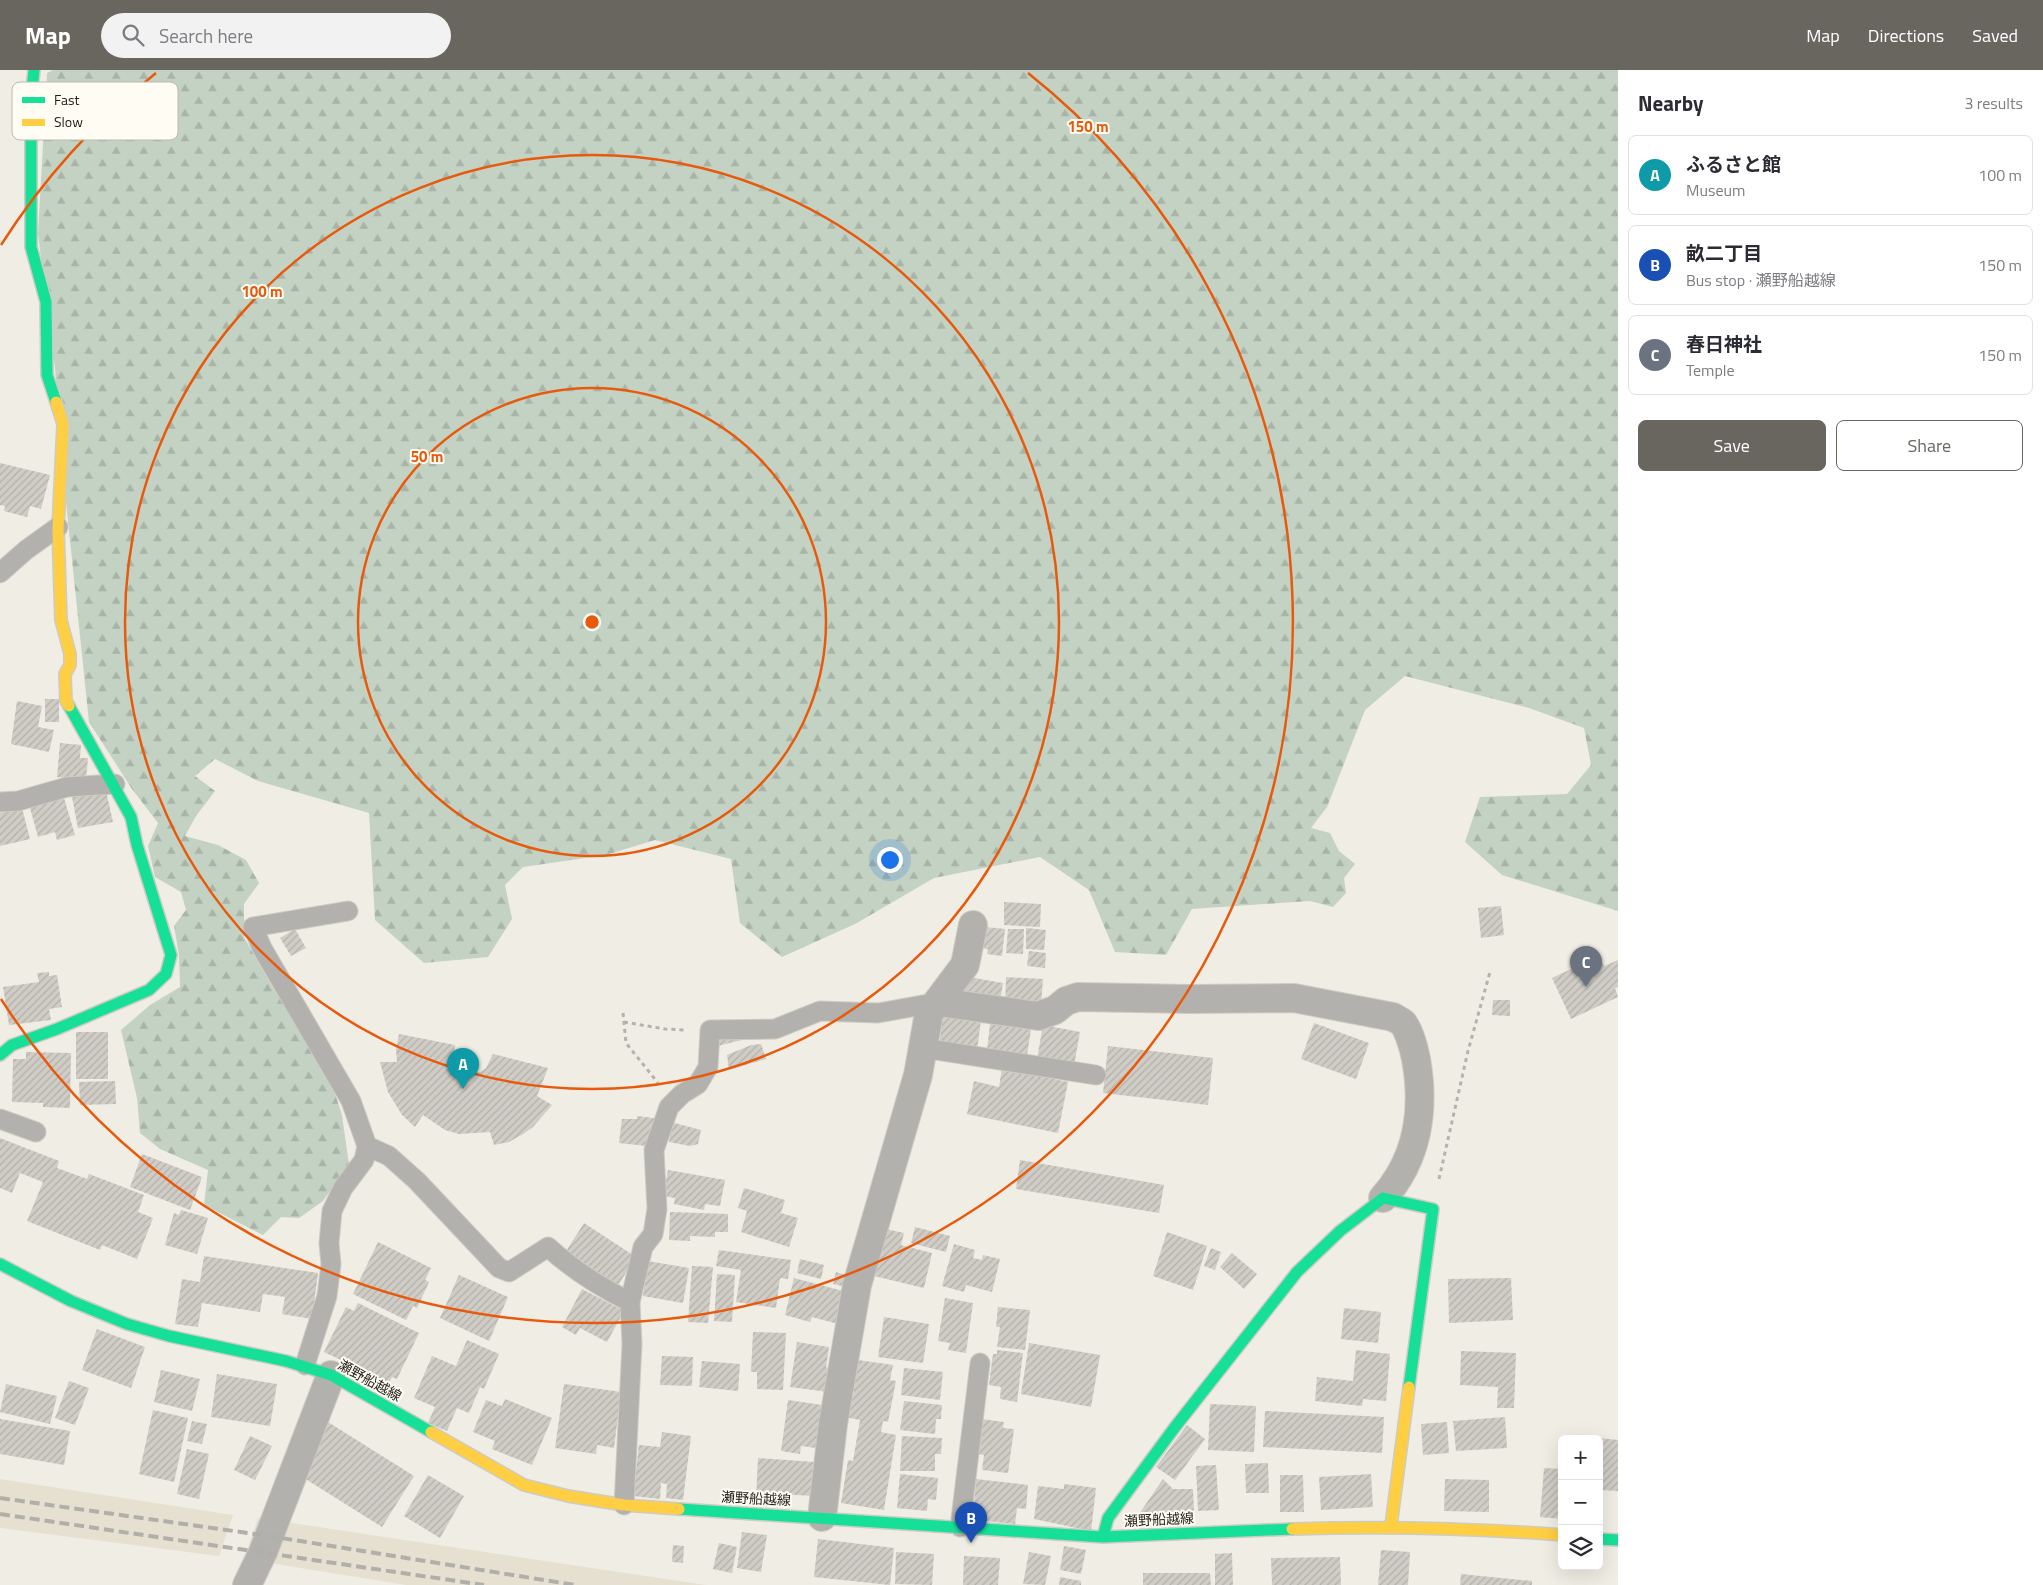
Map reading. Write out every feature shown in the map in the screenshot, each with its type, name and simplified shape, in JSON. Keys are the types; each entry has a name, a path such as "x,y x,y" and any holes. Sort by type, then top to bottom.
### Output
{"street":[{"path":"0,1055 12,1046 149,990 166,974 171,955 137,846 131,817 115,784 66,701 65,674 70,665 70,654 61,620 58,527 63,424 47,374 46,302 31,247 31,140"},
{"path":"822,1517 832,1424 857,1285 918,1075 930,1013 965,965 972,925"},
{"path":"939,1002 1038,1016 1055,1010 1066,1001 1078,997 1294,998 1393,1018 1402,1023 1414,1050 1421,1087 1420,1118 1410,1152 1398,1181 1384,1198 1340,1231 1297,1272 1175,1427 1108,1518 1103,1537"},
{"path":"1384,1198 1433,1209 1391,1526"},
{"name":"瀬野船越線","path":"0,1264 105,1318 185,1340 306,1365 331,1375 524,1485 568,1496 624,1505 1103,1537 1199,1531 1391,1526 1477,1528 1558,1536"},
{"path":"247,1585 264,1552 331,1375"},
{"path":"1603,1539 1618,1540"}],"lane":[{"path":"0,573 26,550 58,527"},
{"path":"0,802 26,799 67,787 115,784"},
{"path":"306,1365 327,1296 331,1264 329,1243 332,1211 343,1188 364,1160 367,1146 351,1101 262,948 253,927 348,912"},
{"path":"624,1505 632,1344 630,1302 643,1247 653,1234 657,1209 654,1150 669,1107 682,1094 698,1084 708,1067 710,1030 774,1029 820,1011 878,1013 939,1002"},
{"path":"923,1048 1096,1075"},
{"path":"0,1119 36,1132"},
{"path":"367,1146 389,1156 410,1175 499,1268 509,1272 548,1247 566,1264 594,1283 630,1302"},
{"path":"960,1527 980,1363"}],"path":[{"path":"1433,1209 1468,1051 1490,972"},
{"path":"623,1013 626,1043 674,1103"},
{"path":"624,1022 666,1030 710,1030"}],"shaded area":[{"path":"0,1479 233,1515 219,1556 0,1528"},
{"path":"258,1518 706,1585 406,1585 244,1559"}],"green space":[{"path":"53,70 1618,70 1618,911 1502,875 1465,842 1480,797 1567,794 1591,765 1584,728 1529,708 1405,676 1365,710 1327,807 1311,828 1330,833 1339,851 1355,864 1344,878 1346,893 1333,907 1310,901 1192,909 1166,955 1115,952 1089,890 1040,857 934,878 855,924 782,957 740,923 731,859 655,840 606,855 523,867 505,885 512,919 488,957 424,963 375,920 369,813 258,781 215,759 195,776 215,791 196,816 185,836 218,845 246,860 259,883 244,904 244,937 274,990 325,1063 342,1115 349,1165 323,1201 299,1218 281,1217 263,1235 204,1205 208,1170 160,1149 140,1133 137,1098 121,1030 150,1005 180,987 179,955 174,926 186,910 181,892 155,877 148,846 158,823 132,789 89,722 67,512 55,368 38,234 43,140 178,140 178,82 46,82 47,73"}],"building":[{"path":"0,463 50,475 41,509 30,506 27,517 4,511 5,506 0,505"},
{"path":"45,699 59,699 59,722 45,722"},
{"path":"17,701 42,706 38,727 54,730 49,752 11,744"},
{"path":"60,743 81,745 80,758 88,758 86,780 57,777"},
{"path":"106,791 113,822 78,828 72,797"},
{"path":"64,798 75,835 57,840 55,832 38,837 30,808"},
{"path":"22,808 30,839 0,846 0,813"},
{"path":"1004,902 1041,904 1040,927 1004,925"},
{"path":"1501,906 1504,935 1481,938 1478,908"},
{"path":"976,926 1005,929 1002,956 987,954 988,949 974,948"},
{"path":"1026,928 1046,930 1044,950 1026,949"},
{"path":"295,929 306,948 291,956 280,938"},
{"path":"1008,929 1024,929 1023,954 1006,953"},
{"path":"1029,951 1046,953 1045,968 1027,966"},
{"path":"1599,956 1604,966 1618,960 1618,987 1615,988 1618,997 1571,1019 1552,978"},
{"path":"49,972 49,976 57,975 62,1007 49,1009 51,1020 9,1025 3,987 39,982 37,973"},
{"path":"963,976 1003,983 999,1007 959,1001"},
{"path":"1006,977 1043,979 1041,1005 1005,1008"},
{"path":"1493,1000 1510,1000 1510,1016 1492,1015"},
{"path":"943,1014 981,1020 977,1051 939,1045"},
{"path":"991,1017 1032,1023 1027,1055 987,1049"},
{"path":"1314,1023 1369,1043 1356,1079 1301,1059"},
{"path":"1043,1025 1080,1032 1074,1066 1037,1059"},
{"path":"714,1031 745,1039 718,1046"},
{"path":"76,1032 108,1032 108,1079 76,1079"},
{"path":"399,1034 455,1045 454,1055 462,1069 473,1072 480,1072 486,1068 493,1054 548,1068 537,1096 552,1105 533,1127 523,1134 509,1142 494,1145 490,1132 459,1134 445,1130 423,1115 415,1127 402,1115 388,1092 380,1062 397,1062 396,1050"},
{"path":"761,1044 766,1059 729,1070 727,1055 751,1045"},
{"path":"1108,1046 1213,1058 1208,1105 1103,1093"},
{"path":"26,1052 71,1053 70,1108 43,1107 43,1103 12,1102 13,1059 26,1059"},
{"path":"1002,1068 1068,1082 1058,1133 967,1114 974,1081 999,1087"},
{"path":"115,1081 116,1104 80,1105 79,1082"},
{"path":"637,1116 661,1119 655,1147 619,1143 622,1119 637,1119"},
{"path":"671,1122 701,1130 698,1144 690,1146 669,1142"},
{"path":"0,1138 59,1161 57,1168 87,1179 89,1174 144,1195 138,1212 153,1218 137,1259 102,1245 100,1250 27,1221 43,1182 20,1173 12,1193 0,1188"},
{"path":"142,1154 202,1177 190,1210 130,1187"},
{"path":"1020,1160 1164,1185 1159,1213 1016,1189"},
{"path":"668,1170 725,1180 720,1206 705,1204 704,1210 674,1204 675,1198 663,1196"},
{"path":"744,1188 785,1200 781,1213 798,1218 789,1247 741,1232 747,1211 738,1208"},
{"path":"181,1210 208,1218 197,1254 165,1245 174,1213 179,1215"},
{"path":"670,1212 728,1214 728,1232 715,1232 715,1237 690,1236 690,1241 669,1240"},
{"path":"584,1223 636,1257 617,1287 565,1253"},
{"path":"915,1227 950,1236 946,1252 911,1243"},
{"path":"881,1228 904,1233 901,1245 932,1253 924,1288 870,1275"},
{"path":"1167,1232 1207,1246 1193,1290 1153,1276"},
{"path":"378,1242 431,1268 425,1280 429,1282 417,1308 413,1306 406,1320 353,1294"},
{"path":"954,1244 975,1250 973,1258 982,1260 983,1255 1000,1259 992,1292 966,1285 964,1292 942,1286"},
{"path":"1211,1248 1221,1252 1215,1270 1204,1266"},
{"path":"719,1250 791,1260 788,1279 780,1278 776,1308 736,1302 741,1270 716,1266"},
{"path":"1232,1253 1257,1274 1244,1289 1220,1267"},
{"path":"204,1256 318,1273 312,1319 282,1314 285,1297 263,1294 260,1312 202,1303 198,1327 175,1324 182,1279 200,1282"},
{"path":"800,1259 824,1265 821,1279 797,1273"},
{"path":"648,1261 689,1268 683,1303 643,1296"},
{"path":"692,1266 713,1267 708,1323 688,1322"},
{"path":"836,1272 849,1276 847,1287 833,1284"},
{"path":"717,1274 735,1275 732,1322 714,1321"},
{"path":"459,1275 508,1297 489,1341 440,1318"},
{"path":"794,1278 847,1292 838,1324 812,1317 810,1322 785,1315"},
{"path":"1511,1278 1513,1320 1449,1323 1448,1279"},
{"path":"582,1289 624,1311 607,1342 580,1328 576,1335 562,1327"},
{"path":"945,1298 973,1303 966,1353 948,1350 950,1343 938,1341"},
{"path":"358,1303 419,1333 397,1379 392,1377 389,1383 324,1352 346,1307 354,1311"},
{"path":"998,1307 1030,1310 1025,1350 997,1347 1000,1327 996,1327"},
{"path":"1344,1308 1381,1312 1378,1343 1341,1339"},
{"path":"884,1317 929,1324 923,1363 878,1357"},
{"path":"97,1329 145,1347 131,1388 82,1370"},
{"path":"753,1332 786,1333 783,1390 757,1389 757,1372 751,1372"},
{"path":"467,1340 499,1354 484,1389 480,1387 469,1413 457,1408 447,1431 428,1423 435,1407 414,1398 432,1356 456,1366"},
{"path":"797,1342 829,1347 826,1368 831,1369 828,1392 790,1387"},
{"path":"1029,1343 1100,1355 1091,1407 1021,1394"},
{"path":"997,1350 1023,1353 1017,1402 1000,1399 1001,1387 989,1385 993,1354 997,1354"},
{"path":"1356,1350 1390,1354 1386,1401 1363,1399 1362,1406 1315,1401 1317,1377 1353,1381"},
{"path":"1461,1351 1516,1353 1514,1408 1497,1408 1498,1387 1460,1385"},
{"path":"662,1356 693,1357 692,1386 660,1385"},
{"path":"858,1360 893,1365 890,1380 896,1381 888,1422 883,1421 881,1432 896,1435 884,1510 841,1503 848,1460 853,1461 860,1420 845,1417 848,1397 853,1397"},
{"path":"702,1361 740,1364 738,1391 699,1387"},
{"path":"904,1368 943,1372 940,1400 901,1395"},
{"path":"161,1370 200,1379 192,1411 154,1402"},
{"path":"217,1374 277,1384 270,1426 211,1417"},
{"path":"69,1381 89,1388 75,1425 55,1418"},
{"path":"6,1384 57,1396 50,1424 0,1412"},
{"path":"564,1384 621,1392 614,1448 597,1445 596,1454 555,1448"},
{"path":"505,1399 552,1418 532,1465 492,1449 495,1441 473,1432 486,1400 502,1406"},
{"path":"788,1400 822,1405 816,1448 801,1446 800,1454 781,1451"},
{"path":"904,1401 942,1405 941,1419 936,1419 935,1434 900,1430"},
{"path":"1210,1404 1256,1406 1254,1452 1208,1450"},
{"path":"153,1410 188,1418 174,1482 139,1474"},
{"path":"1265,1411 1384,1417 1382,1453 1263,1447"},
{"path":"1505,1417 1507,1448 1456,1451 1453,1421"},
{"path":"0,1419 70,1431 64,1465 0,1454"},
{"path":"981,1419 1004,1422 1003,1428 1014,1429 1008,1473 982,1470 984,1455 976,1454"},
{"path":"192,1421 207,1424 202,1444 187,1441"},
{"path":"328,1422 414,1476 382,1527 296,1473"},
{"path":"1447,1422 1449,1453 1423,1455 1421,1424"},
{"path":"1187,1425 1205,1439 1175,1480 1156,1467"},
{"path":"662,1432 691,1436 683,1500 666,1498 667,1484 661,1483 660,1499 633,1496 639,1445 660,1447"},
{"path":"250,1436 272,1446 255,1480 234,1470"},
{"path":"902,1436 942,1438 941,1454 935,1454 935,1471 900,1471"},
{"path":"1603,1438 1618,1440 1618,1491 1603,1490"},
{"path":"187,1449 209,1454 199,1499 177,1494"},
{"path":"758,1458 815,1462 814,1496 780,1494 779,1499 756,1498"},
{"path":"1268,1463 1269,1493 1246,1493 1245,1464"},
{"path":"1216,1465 1219,1510 1198,1511 1196,1466"},
{"path":"1544,1468 1558,1469 1558,1519 1540,1517"},
{"path":"900,1474 938,1478 936,1500 928,1499 927,1511 897,1508"},
{"path":"1371,1474 1373,1507 1321,1510 1319,1477"},
{"path":"428,1475 464,1496 440,1538 404,1516"},
{"path":"1280,1475 1303,1475 1304,1512 1280,1512"},
{"path":"976,1479 1028,1485 1026,1509 1017,1508 1015,1524 977,1520 979,1505 974,1504"},
{"path":"1163,1479 1173,1489 1193,1489 1194,1511 1139,1514"},
{"path":"1445,1479 1489,1480 1489,1512 1444,1511"},
{"path":"1064,1484 1096,1488 1091,1531 1034,1519 1038,1486 1064,1489"},
{"path":"742,1532 767,1535 761,1572 737,1568"},
{"path":"818,1539 894,1548 890,1585 814,1577"},
{"path":"719,1543 737,1547 732,1573 713,1569"},
{"path":"673,1545 684,1546 683,1563 672,1562"},
{"path":"1064,1546 1086,1550 1081,1574 1060,1570"},
{"path":"1381,1550 1410,1552 1408,1585 1378,1585"},
{"path":"896,1552 934,1554 932,1585 895,1584"},
{"path":"1029,1552 1051,1556 1045,1585 1023,1584"},
{"path":"1232,1553 1233,1585 1215,1585 1215,1554"},
{"path":"964,1556 1000,1558 998,1585 963,1585"},
{"path":"1340,1557 1341,1585 1272,1585 1271,1558"},
{"path":"1143,1573 1210,1573 1211,1585 1143,1585"},
{"path":"1461,1574 1532,1581 1532,1585 1460,1585"},
{"path":"1060,1577 1081,1581 1081,1585 1059,1585"}],"railway":[{"path":"0,1498 269,1536 575,1585"},
{"path":"0,1514 484,1585"}],"traffic: fast":[{"path":"33,82 34,70"},
{"path":"31,140 31,247 46,302 47,375 56,402"},
{"path":"0,1055 12,1045 57,1029 149,990 166,974 171,955 137,845 131,817 69,706"},
{"path":"1103,1537 1108,1518 1175,1427 1297,1272 1340,1231 1383,1198 1433,1209 1409,1387"},
{"path":"0,1264 71,1301 127,1324 169,1336 286,1361 331,1375 431,1432"},
{"path":"679,1509 1103,1537 1292,1529"},
{"path":"1603,1539 1618,1540"}],"traffic: slow":[{"path":"56,402 63,424 58,530 61,620 70,654 70,665 65,674 66,701 69,706"},
{"path":"1391,1526 1409,1387"},
{"path":"431,1432 524,1485 568,1496 624,1505 679,1509"},
{"path":"1292,1529 1427,1528 1558,1535"}],"place":[{"name":"春日神社","path":"1586,987"},
{"name":"ふるさと館","path":"463,1089"},
{"name":"畝二丁目","path":"971,1543"}]}
